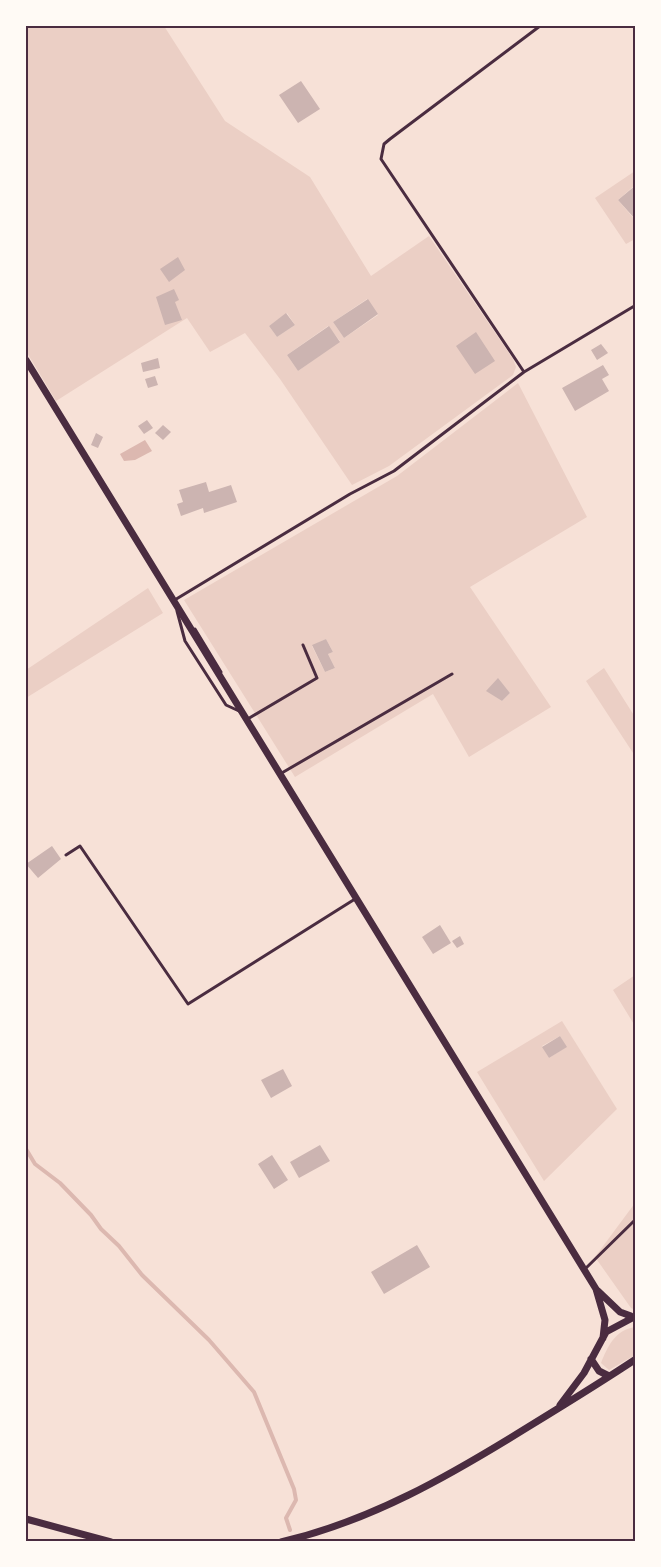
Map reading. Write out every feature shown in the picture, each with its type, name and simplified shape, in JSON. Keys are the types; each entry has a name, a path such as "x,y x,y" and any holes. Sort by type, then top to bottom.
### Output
{"street":[{"path":"26,360 176,610 596,1289 621,1312 633,1316"},
{"path":"559,1408 603,1338 605,1320 596,1289"},
{"path":"603,1338 633,1316"},
{"path":"591,1359 599,1371 609,1376"},
{"path":"281,1542 353,1521 395,1503 435,1482 559,1408 636,1359"},
{"path":"26,1520 111,1542"}],"lane":[{"path":"524,372 381,159 380,153 390,139 540,26"},
{"path":"172,602 350,494 394,471 524,372 636,305"},
{"path":"245,720 317,678 303,645"},
{"path":"279,776 452,674"},
{"path":"66,855 80,846 188,1005 355,899"},
{"path":"584,1270 597,1260 636,1219"}],"shaded area":[{"path":"26,26 164,26 225,121 310,177 371,276 429,236 513,359 516,367 513,375 389,466 352,485 280,379 245,333 210,352 187,318 56,401 26,351","holes":["367,299 378,315 344,338 333,322","287,313 295,325 277,337 269,326","328,326 340,341 298,371 287,355"]},
{"path":"635,171 635,185 618,200 635,220 635,239 626,244 595,198"},
{"path":"518,383 587,517 470,587 551,707 469,757 433,694 295,777 184,600 397,476","holes":["326,639 333,652 328,654 335,668 325,672 312,646","498,679 510,693 502,701 487,691"]},
{"path":"145,440 152,451 135,460 124,461 120,454"},
{"path":"148,588 163,613 26,698 26,670"},
{"path":"604,668 635,717 635,756 586,681"},
{"path":"635,975 635,1026 613,990"},
{"path":"562,1021 617,1109 544,1181 477,1072","holes":["560,1036 566,1047 549,1058 542,1046"]},
{"path":"635,1203 635,1310 631,1308 595,1257"},
{"path":"635,1327 635,1355 609,1370 601,1363 610,1345 617,1335"}],"building":[{"path":"301,81 320,109 298,123 279,95"},
{"path":"636,185 636,220 618,200"},
{"path":"178,257 185,270 169,282 160,269"},
{"path":"174,289 179,300 175,302 182,320 165,325 156,297"},
{"path":"368,299 378,314 344,338 333,322"},
{"path":"286,313 295,325 277,337 269,326"},
{"path":"329,326 340,342 298,371 287,355"},
{"path":"476,332 495,361 475,374 456,346"},
{"path":"601,344 608,353 597,360 591,350"},
{"path":"158,358 160,368 143,372 141,363"},
{"path":"603,365 609,375 602,379 609,391 575,411 562,388"},
{"path":"155,376 158,385 148,388 145,379"},
{"path":"147,420 153,428 144,434 138,426"},
{"path":"163,425 171,432 163,440 155,433"},
{"path":"96,433 103,437 98,448 91,445"},
{"path":"206,482 209,492 231,485 237,502 204,513 203,508 181,516 177,504 183,502 179,490"},
{"path":"326,639 333,652 328,654 335,668 325,672 312,645"},
{"path":"498,678 510,693 502,701 486,691"},
{"path":"52,846 61,859 38,878 26,864"},
{"path":"440,925 451,943 433,954 422,937"},
{"path":"460,936 464,944 457,948 452,941"},
{"path":"560,1036 567,1047 549,1058 542,1047"},
{"path":"283,1069 292,1086 271,1098 261,1080"},
{"path":"320,1145 330,1161 299,1178 290,1162"},
{"path":"272,1155 288,1180 274,1189 258,1164"},
{"path":"417,1245 430,1267 384,1294 371,1272"}],"waterway":[{"path":"26,1149 35,1164 60,1183 91,1215 142,1275 209,1340 254,1392 294,1489 296,1500 286,1518 290,1530"}]}
